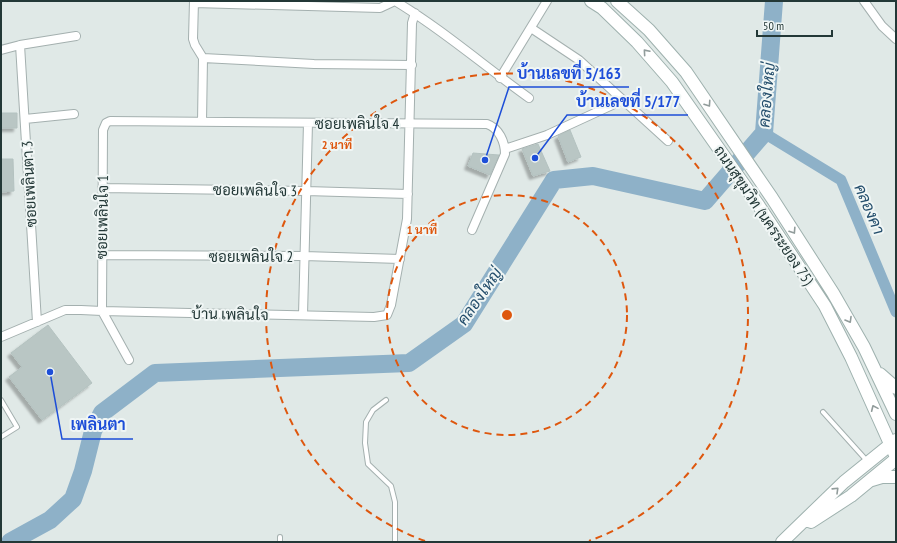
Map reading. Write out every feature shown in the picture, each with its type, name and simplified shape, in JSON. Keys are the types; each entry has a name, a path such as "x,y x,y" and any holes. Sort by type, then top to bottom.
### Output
{"street":[{"path":"202,122 203,58 193,39 194,2 380,8 395,1 415,13 500,78 529,98"},
{"path":"500,78 547,1"},
{"name":"ถนนสุขุมวิท (นครระยอง 75)","path":"591,1 602,8 637,42 672,82 759,206 824,306 893,442 896,458"},
{"name":"ถนนสุขุมวิท (นครระยอง 75)","path":"618,1 649,30 686,72 772,198 833,293 864,347 896,414"},
{"path":"864,1 882,26 896,39"},
{"path":"400,259 407,219 412,23 415,13"},
{"path":"531,28 579,60 668,141"},
{"path":"1,50 20,45 76,36"},
{"name":"ซอยเพลินตา 3","path":"20,45 37,322"},
{"path":"203,58 314,64 412,65"},
{"path":"472,230 503,160 505,149 548,135 623,100"},
{"path":"25,119 74,114"},
{"name":"ซอยเพลินใจ 4","path":"106,123 114,121 487,124 500,133 505,149"},
{"name":"ซอยเพลินใจ 1","path":"102,311 103,130 106,123"},
{"path":"303,315 308,123"},
{"name":"ซอยเพลินใจ 3","path":"102,188 408,194"},
{"name":"ซอยเพลินใจ 2","path":"102,255 304,256 400,259"},
{"name":"บ้าน เพลินใจ","path":"1,337 58,312 72,309 102,311 374,317 387,314 391,305 400,259"},
{"path":"102,311 130,360"},
{"path":"876,371 896,388"},
{"path":"785,540 844,482 893,442"},
{"path":"785,540 851,496 896,458"},
{"path":"869,482 882,477 896,477"}],"lane":[{"path":"1,400 17,427 1,437"},
{"path":"386,400 373,410 366,422 365,443 368,464 372,470 391,486 395,502 395,542"},
{"path":"823,412 868,462"},
{"path":"280,537 280,542"}],"building":[{"path":"1,113 17,113 17,128 1,128"},
{"path":"570,130 581,157 568,162 558,136"},
{"path":"538,144 550,171 533,176 522,149"},
{"path":"473,153 499,155 490,175 468,166"},
{"path":"1,159 13,159 14,191 1,192"},
{"path":"48,325 92,383 42,420 9,377 22,367 11,353"}],"waterway":[{"name":"คลองใหญ่","path":"10,542 50,520 73,499 83,471 93,431 102,413 155,373 409,363 464,324 554,180 593,176 705,201 764,133 774,1"},
{"name":"คลองคา","path":"764,133 841,180 896,312"}],"place":[{"name":"บ้านเลขที่ 5/177","path":"535,158"},
{"name":"บ้านเลขที่ 5/163","path":"485,160"},
{"name":"เพลินตา","path":"50,372"}]}
